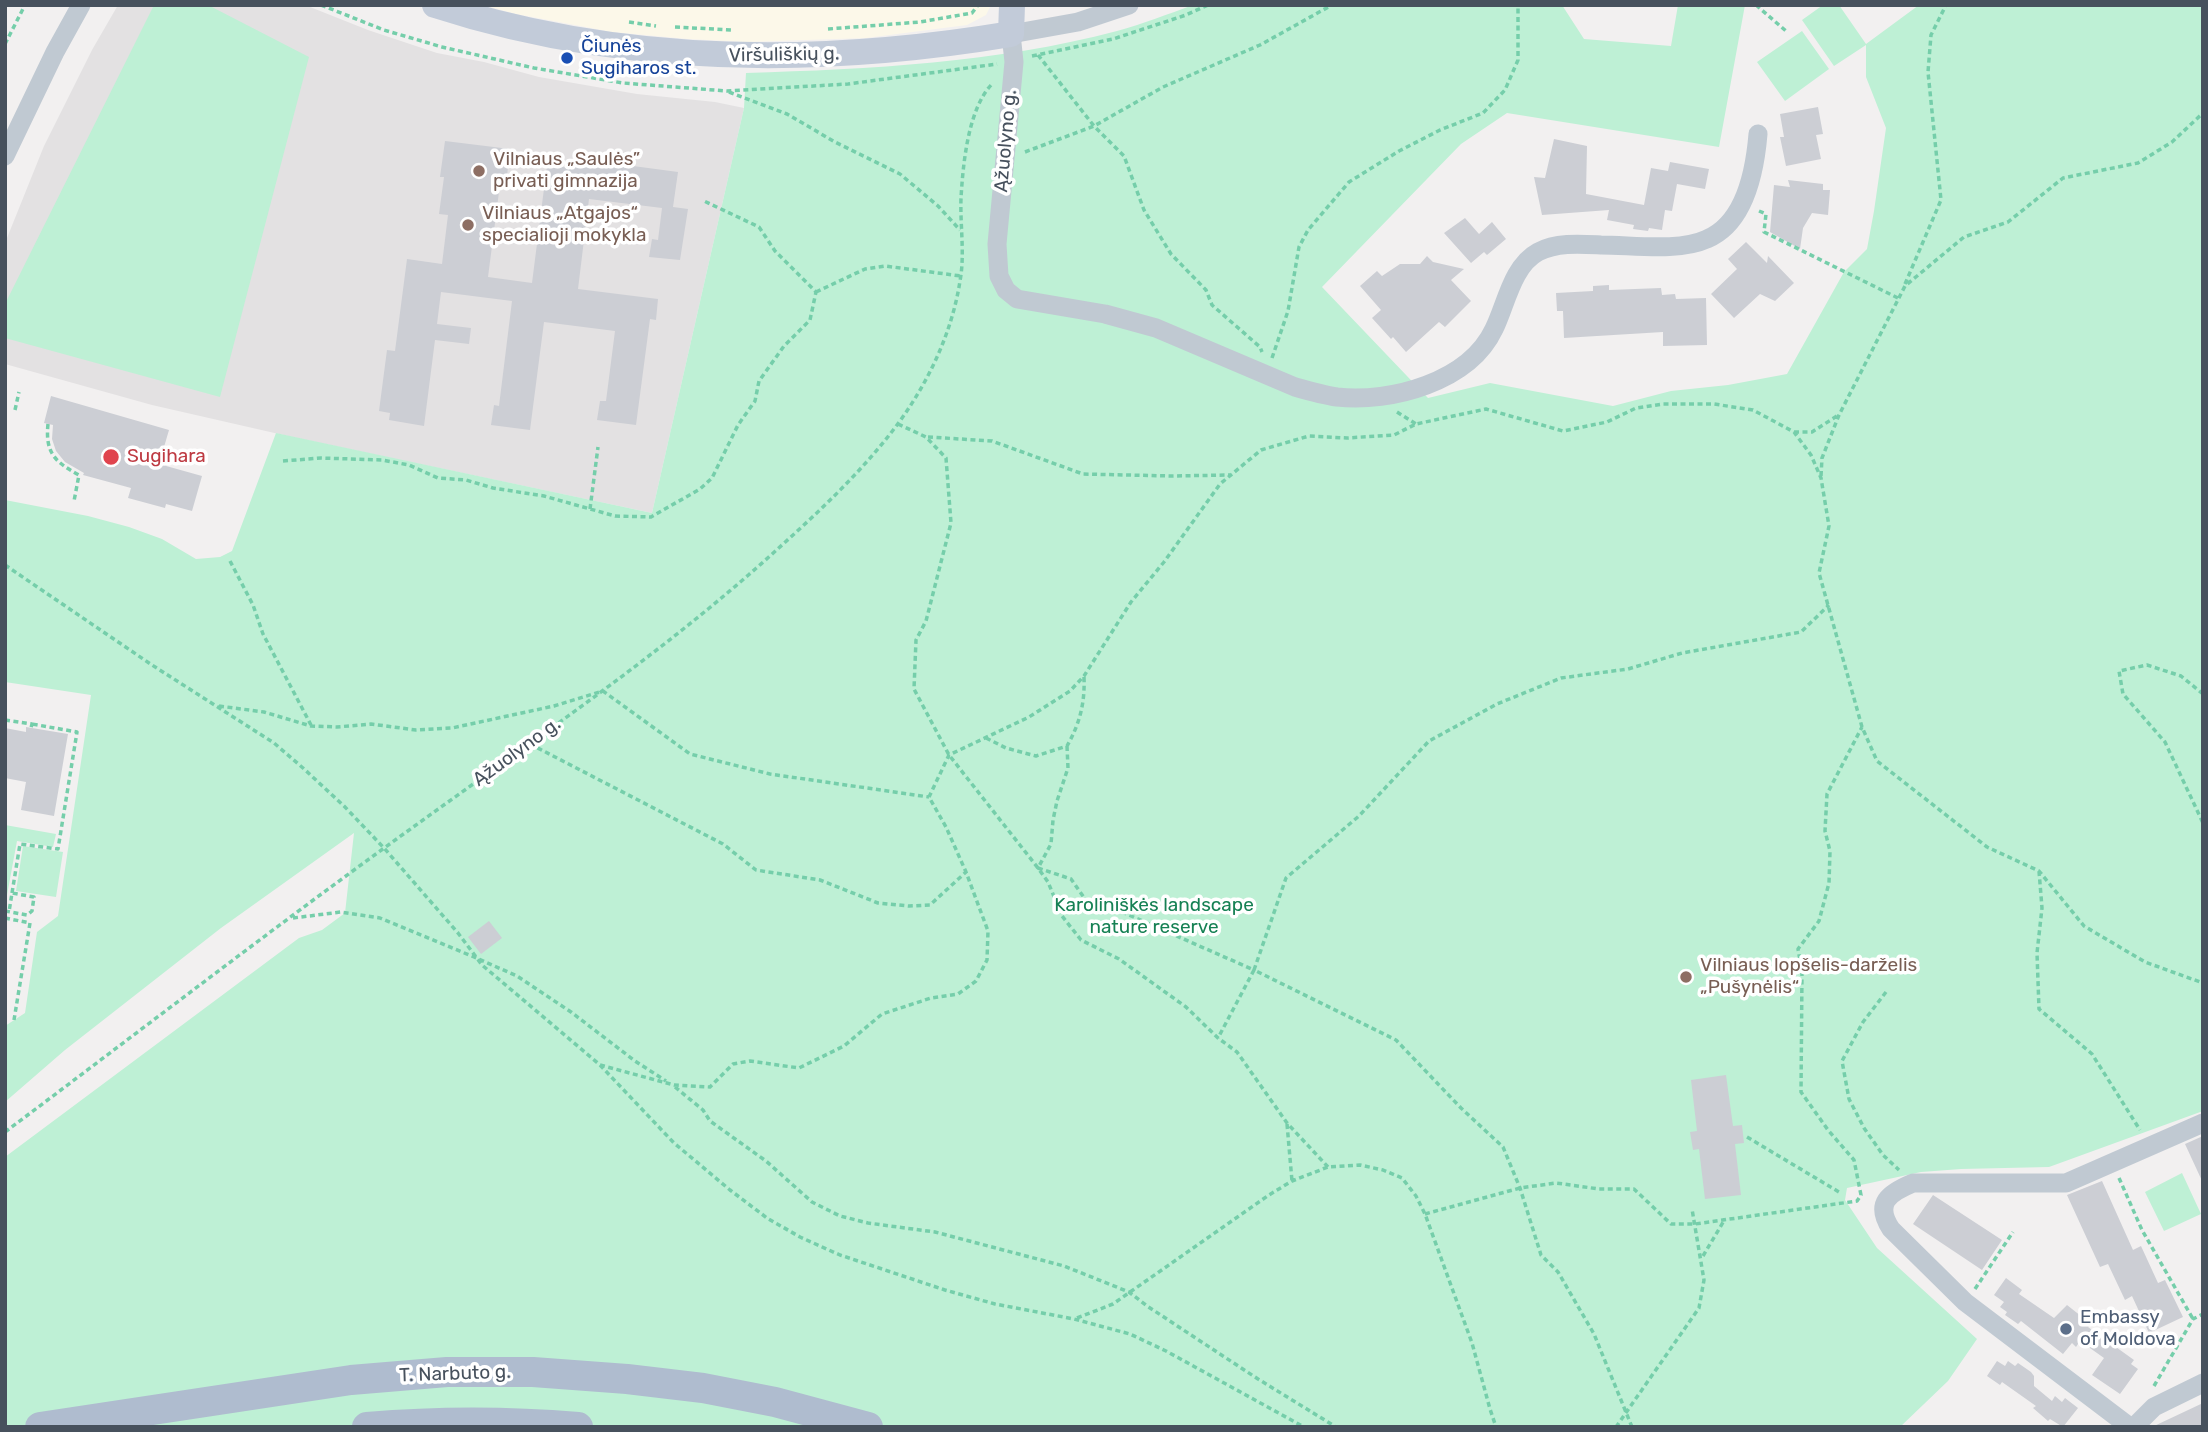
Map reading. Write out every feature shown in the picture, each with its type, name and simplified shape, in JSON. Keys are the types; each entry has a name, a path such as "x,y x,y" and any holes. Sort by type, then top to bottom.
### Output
{"main road":[{"name":"Viršuliškių g.","path":"435,5 517,29 566,39 646,50 734,56 845,54 948,44 1011,34"},
{"name":"Ąžuolyno g.","path":"1011,34 1012,5"},
{"name":"T. Narbuto g.","path":"40,1427 351,1380 447,1372 533,1372 703,1388 775,1402 868,1427"},
{"path":"367,1427 461,1423 535,1423 579,1427"}],"street":[{"path":"5,156 81,5"},
{"path":"1011,34 1078,22 1129,5"},
{"name":"Ąžuolyno g.","path":"1011,34 1014,62 997,244 999,276 1006,290 1017,299 1105,314 1156,328 1267,374"},
{"path":"1267,374 1295,387 1337,397 1371,396 1430,384 1461,368 1482,351 1494,331 1518,274 1526,261 1539,251 1560,245 1693,244 1721,231 1741,204 1752,180 1758,134"},
{"path":"2203,1123 2066,1183 1913,1183 1900,1189 1884,1204 1884,1218 1891,1229 1965,1302 2132,1427 2154,1407 2203,1383"}],"path":[{"path":"5,44 25,5"},
{"path":"817,30 920,22 972,13 978,5"},
{"path":"1208,5 1113,39 1038,54 1094,126 1124,156 1144,209 1171,254 1206,290 1212,305 1260,348 1267,374"},
{"path":"1004,160 1094,126 1163,87 1260,45 1332,5"},
{"path":"1267,374 1288,311 1299,247 1308,230 1349,182 1399,150 1483,113 1505,90 1517,60 1518,5"},
{"path":"1756,5 1786,31"},
{"path":"1946,5 1931,35 1928,72 1941,200 1905,286 1839,415 1822,458 1821,478 1829,526 1819,573 1863,727 1877,761 1987,847 2039,871 2084,926 2145,962 2203,984"},
{"path":"620,21 657,26"},
{"path":"670,27 736,30"},
{"name":"Ąžuolyno g.","path":"5,1132 384,848 603,691 741,583 811,519 866,462 898,424 921,388 944,342 956,305 961,276 961,199 973,118 983,94 1014,62"},
{"path":"727,91 788,114 835,142 900,174 938,206 961,231"},
{"path":"1905,286 1964,237 2008,222 2063,178 2138,163 2172,142 2203,113"},
{"path":"704,201 759,227 775,251 816,292"},
{"path":"1741,204 1766,214 1764,232 1898,298"},
{"path":"816,292 865,268 885,266 961,276"},
{"path":"284,461 321,458 382,460 409,465 438,478 466,480 493,488 544,496 615,516 651,517 700,489 712,478 738,425 755,401 760,381 784,346 810,320 816,292"},
{"path":"15,410 19,392"},
{"path":"929,797 949,755 1029,717 1070,691 1084,676 1131,602 1164,562 1220,484 1261,450 1309,436 1347,438 1394,435 1416,424 1486,409 1563,431 1607,422 1636,408 1663,404 1714,404 1753,410 1794,432 1811,455 1821,478"},
{"path":"1794,432 1812,432 1839,415"},
{"path":"48,424 46,440 51,454 64,467 79,475 74,501"},
{"path":"898,424 926,437 992,441 1083,474 1231,475"},
{"path":"926,437 946,458 951,523 926,621 916,640 914,689 949,755 1048,882 1062,916 1081,940 1119,959 1186,1007 1237,1052 1287,1124 1328,1167"},
{"path":"590,509 598,447"},
{"path":"230,561 253,605 263,634 311,726"},
{"path":"5,565 152,665 274,743 344,806 384,848 458,933 474,957 525,1004 600,1065 674,1143 767,1218 840,1255 945,1290 995,1304 1074,1318 1130,1334 1304,1427"},
{"path":"1218,1038 1254,970 1286,878 1359,816 1429,741 1497,704 1561,678 1628,668 1682,653 1801,632 1829,605"},
{"path":"2203,694 2181,676 2147,665 2119,671 2123,694 2165,742 2203,823"},
{"path":"1038,868 1051,844 1057,801 1068,768 1067,746 1078,726 1085,697 1084,676"},
{"path":"217,706 264,712 311,726 371,724 416,730 452,728 554,706 603,691 690,754 771,774 929,797"},
{"path":"5,720 77,732 58,849 20,844 7,911 27,915 32,911 34,897 12,893"},
{"path":"1425,1214 1520,1188 1556,1183 1599,1189 1633,1189 1671,1224 1695,1224 1857,1201 1861,1195 1854,1160 1801,1092 1802,972 1798,949 1819,921 1829,883 1830,851 1825,831 1826,794 1863,727"},
{"path":"985,738 1006,748 1036,756 1067,746"},
{"path":"529,744 723,844 756,870 820,880 878,903 909,906 930,905 966,872"},
{"path":"600,1065 674,1085 710,1087 733,1064 750,1061 799,1068 844,1046 882,1014 931,998 958,994 976,981 987,960 988,931 966,872 929,797"},
{"path":"1038,868 1071,879 1092,908 1113,908 1254,970 1395,1040 1503,1147 1520,1188 1541,1255 1558,1272 1594,1334 1632,1427"},
{"path":"2039,871 2042,908 2037,953 2039,1009 2092,1054 2138,1127"},
{"path":"290,918 341,912 380,918 517,976 571,1012 635,1061 674,1085 704,1110 710,1121 766,1161 812,1202 840,1216 868,1223 935,1232 1065,1266 1129,1292 1258,1379 1336,1427"},
{"path":"5,919 30,923 14,1020"},
{"path":"1886,992 1863,1022 1842,1061 1849,1100 1864,1128 1883,1155 1913,1183"},
{"path":"1287,1124 1292,1181"},
{"path":"1747,1137 1839,1192 1839,1195"},
{"path":"2113,1163 2142,1230 2193,1319"},
{"path":"1074,1318 1113,1304 1292,1181 1328,1167 1360,1165 1383,1170 1402,1178 1416,1196 1425,1214 1472,1343 1496,1427"},
{"path":"1616,1427 1699,1308 1704,1280 1692,1209"},
{"path":"1702,1258 1725,1219"},
{"path":"1983,1277 2013,1232"},
{"path":"2151,1392 2193,1319 2203,1314"}],"shaded area":[{"path":"118,5 305,5 437,53 539,77 637,94 715,102 744,108 652,513 152,405 5,364 5,243 44,146 92,50"},
{"path":"483,5 991,5 986,15 967,25 866,38 747,42 612,32"}],"green space":[{"path":"154,5 208,5 309,57 220,397 5,338 5,304"},
{"name":"Karoliniškės landscape nature reserve","path":"1193,5 1562,5 1584,39 1671,46 1678,5 1745,5 1719,147 1507,113 1461,144 1322,287 1428,398 1490,383 1613,406 1671,391 1728,385 1787,374 1844,272 1867,249 1886,128 1866,77 1866,45 1834,66 1802,20 1823,5 1839,5 1866,44 1919,5 2203,5 2203,1111 2049,1167 1921,1172 1847,1188 1845,1200 1877,1248 1977,1339 1948,1381 1900,1427 5,1427 5,1157 299,938 322,930 345,913 354,833 221,928 65,1050 5,1102 5,1026 25,1013 37,932 58,916 91,695 5,682 5,500 129,527 162,539 196,559 220,557 232,551 276,433 652,513 744,108 746,73 886,66 1026,51 1117,31"},
{"path":"1802,31 1829,69 1785,101 1757,62"},
{"path":"5,825 56,834 53,847 17,841 5,906"},
{"path":"23,846 63,852 56,897 16,891"},
{"path":"2182,1173 2201,1214 2164,1231 2145,1192"}],"building":[{"path":"1818,107 1823,134 1816,135 1821,159 1786,166 1780,137 1784,137 1780,114"},
{"path":"1554,139 1587,146 1586,194 1644,205 1651,168 1668,171 1670,162 1709,169 1705,189 1677,184 1672,211 1665,210 1662,230 1633,229 1634,225 1607,220 1609,210 1542,215 1534,177 1545,178"},
{"path":"445,141 510,149 506,185 500,184 488,277 532,283 547,165 572,168 573,158 678,172 673,207 688,209 680,260 649,257 652,239 658,240 662,208 589,199 578,289 658,299 656,320 650,319 636,425 597,420 600,401 606,401 615,331 544,322 530,430 491,425 494,405 499,406 512,301 441,292 437,324 471,328 469,344 435,340 424,426 389,420 390,413 379,411 387,350 395,351 407,259 442,264 448,215 439,214"},
{"path":"1788,180 1823,184 1823,190 1830,190 1828,215 1812,213 1803,228 1800,249 1770,232 1774,185 1790,187"},
{"path":"1465,218 1479,234 1492,222 1506,239 1487,255 1484,252 1471,263 1444,233"},
{"path":"1746,242 1767,263 1768,256 1794,283 1775,301 1760,294 1734,318 1711,294 1737,269 1728,259"},
{"path":"1427,256 1433,262 1464,269 1451,280 1471,301 1445,327 1439,322 1406,352 1372,318 1381,310 1360,286 1377,271 1382,276 1400,264 1420,264"},
{"path":"1609,285 1609,290 1661,288 1662,295 1675,294 1676,299 1706,298 1707,345 1663,346 1663,332 1564,338 1563,311 1557,311 1556,293 1593,291 1593,286"},
{"name":"Sugihara","path":"51,396 169,430 159,464 202,476 192,511 166,504 165,508 128,498 131,488 83,475 84,473 65,462 56,451 52,439 53,425 44,423"},
{"path":"26,727 68,734 54,816 21,810 26,782 5,778 5,728 26,732"},
{"path":"489,921 502,938 481,954 468,937"},
{"path":"1726,1075 1733,1126 1742,1125 1744,1143 1735,1144 1741,1195 1705,1199 1699,1149 1693,1150 1690,1132 1697,1131 1691,1080"},
{"path":"2203,1136 2203,1183 2185,1144"},
{"path":"2102,1181 2133,1250 2141,1246 2158,1283 2165,1280 2183,1317 2149,1333 2132,1296 2125,1300 2108,1264 2100,1267 2067,1195"},
{"path":"1933,1195 2002,1240 1982,1270 1913,1224"},
{"path":"2006,1278 2022,1290 2019,1294 2054,1318 2067,1305 2091,1324 2088,1327 2134,1360 2131,1364 2138,1369 2120,1394 2092,1375 2104,1358 2080,1341 2076,1347 2072,1343 2063,1354 2021,1321 2018,1324 2005,1315 2007,1312 2000,1307 2004,1302 1994,1295"},
{"path":"1997,1361 2005,1366 2008,1361 2015,1366 2018,1363 2031,1372 2034,1386 2052,1401 2055,1396 2062,1402 2065,1398 2078,1408 2063,1427 2050,1419 2048,1421 2033,1408 2036,1406 2002,1382 2000,1385 1987,1376"},
{"path":"2203,1403 2203,1427 2152,1427"}],"place":[{"name":"Čiunės Sugiharos st.","path":"567,58"},
{"name":"Vilniaus „Saulės” privati gimnazija","path":"479,171"},
{"name":"Vilniaus „Atgajos“ specialioji mokykla","path":"468,225"},
{"name":"Sugihara","path":"111,457"},
{"name":"Vilniaus lopšelis-darželis „Pušynėlis“","path":"1686,977"},
{"name":"Embassy of Moldova","path":"2066,1329"}]}
